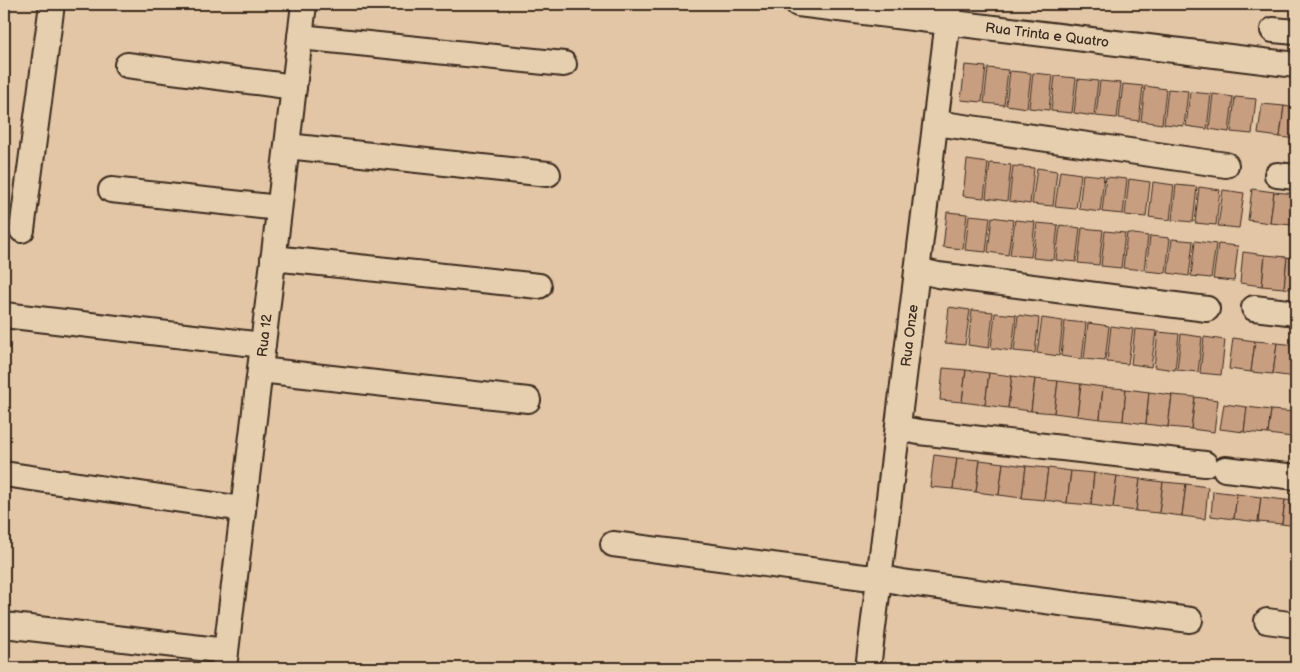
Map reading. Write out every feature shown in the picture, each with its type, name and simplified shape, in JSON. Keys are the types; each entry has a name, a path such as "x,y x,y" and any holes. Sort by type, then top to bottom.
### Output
{"street":[{"path":"22,230 52,4"},
{"name":"Rua 12","path":"225,659 304,4"},
{"name":"Rua Trinta e Quatro","path":"798,4 949,13 1296,65"},
{"name":"Rua Onze","path":"868,668 949,13"},
{"path":"300,37 564,64"},
{"path":"127,65 294,86"},
{"path":"936,123 1226,166"},
{"path":"287,146 548,174"},
{"path":"111,190 279,208"},
{"path":"273,258 539,286"},
{"path":"917,270 938,275 1207,309"},
{"path":"1254,308 1296,313"},
{"path":"4,315 263,345"},
{"path":"260,370 528,400"},
{"path":"898,428 1296,477"},
{"path":"4,474 243,509"},
{"path":"613,544 879,577 901,582 1190,620"},
{"path":"1267,621 1296,626"},
{"path":"4,625 225,659"}],"building":[{"path":"965,65 986,67 982,102 961,100"},
{"path":"988,68 1008,70 1004,105 984,103"},
{"path":"1010,71 1031,73 1027,108 1006,105"},
{"path":"1033,73 1053,75 1049,110 1029,108"},
{"path":"1055,76 1076,78 1072,113 1051,111"},
{"path":"1078,79 1098,81 1094,116 1074,113"},
{"path":"1100,81 1121,83 1117,118 1096,116"},
{"path":"1123,84 1143,86 1139,121 1119,118"},
{"path":"1145,86 1166,89 1162,124 1141,121"},
{"path":"1168,89 1188,91 1184,126 1164,124"},
{"path":"1190,92 1211,94 1207,129 1186,126"},
{"path":"1213,94 1233,97 1229,132 1209,129"},
{"path":"1235,97 1256,99 1252,134 1231,132"},
{"path":"1262,104 1284,106 1280,137 1258,134"},
{"path":"1284,106 1296,108 1296,139 1280,137"},
{"path":"967,160 988,163 984,198 963,196"},
{"path":"990,163 1011,165 1007,201 986,198"},
{"path":"1013,166 1034,168 1030,204 1009,201"},
{"path":"1037,168 1057,171 1053,206 1032,204"},
{"path":"1060,171 1081,174 1076,209 1055,207"},
{"path":"1083,174 1104,176 1100,212 1079,209"},
{"path":"1106,177 1127,179 1123,214 1102,212"},
{"path":"1129,179 1150,182 1146,217 1125,215"},
{"path":"1153,182 1174,185 1170,220 1149,217"},
{"path":"1176,185 1197,187 1193,222 1172,220"},
{"path":"1199,187 1220,190 1216,225 1195,223"},
{"path":"1252,189 1274,192 1270,223 1248,220"},
{"path":"1223,190 1244,193 1239,228 1218,226"},
{"path":"1274,192 1296,194 1292,225 1270,223"},
{"path":"1296,194 1296,226 1292,225"},
{"path":"947,212 967,214 963,249 943,247"},
{"path":"969,215 990,217 986,252 965,250"},
{"path":"992,217 1013,220 1008,255 988,252"},
{"path":"1015,220 1035,222 1031,257 1010,255"},
{"path":"1037,223 1058,225 1054,260 1033,258"},
{"path":"1060,225 1080,228 1076,262 1056,260"},
{"path":"1082,228 1103,230 1099,265 1078,263"},
{"path":"1105,231 1125,233 1121,268 1101,266"},
{"path":"1127,233 1148,236 1144,270 1123,268"},
{"path":"1150,236 1170,238 1166,273 1146,271"},
{"path":"1172,239 1193,241 1189,276 1168,273"},
{"path":"1195,241 1216,244 1211,278 1191,276"},
{"path":"1218,244 1238,246 1234,281 1213,279"},
{"path":"1243,252 1265,255 1262,286 1240,283"},
{"path":"1265,255 1287,257 1284,288 1262,286"},
{"path":"1287,257 1296,259 1296,290 1284,288"},
{"path":"949,307 970,310 965,345 945,343"},
{"path":"972,310 993,312 989,348 968,345"},
{"path":"995,313 1016,315 1012,351 991,348"},
{"path":"1018,315 1039,318 1035,353 1014,351"},
{"path":"1042,318 1063,321 1059,356 1037,353"},
{"path":"1065,321 1086,323 1082,359 1061,356"},
{"path":"1088,323 1109,326 1105,361 1084,359"},
{"path":"1111,326 1133,329 1128,364 1107,362"},
{"path":"1135,329 1156,331 1151,367 1131,364"},
{"path":"1158,332 1179,334 1175,370 1154,367"},
{"path":"1181,334 1202,337 1198,372 1177,370"},
{"path":"1204,337 1225,340 1221,375 1200,373"},
{"path":"1233,338 1255,341 1251,372 1229,369"},
{"path":"1255,341 1277,343 1273,374 1251,372"},
{"path":"1277,343 1296,345 1295,377 1273,374"},
{"path":"943,368 966,370 962,402 940,400"},
{"path":"966,370 989,373 985,405 962,402"},
{"path":"989,373 1012,376 1008,408 985,405"},
{"path":"1012,376 1035,379 1031,411 1008,408"},
{"path":"1035,379 1058,381 1054,413 1031,411"},
{"path":"1058,381 1081,384 1077,416 1054,413"},
{"path":"1081,384 1103,387 1100,419 1077,416"},
{"path":"1103,387 1126,389 1123,421 1100,419"},
{"path":"1126,389 1149,392 1146,424 1123,421"},
{"path":"1149,392 1172,395 1168,427 1146,424"},
{"path":"1172,395 1195,397 1191,429 1168,427"},
{"path":"1195,397 1218,400 1214,432 1191,429"},
{"path":"1224,404 1247,407 1244,432 1220,429"},
{"path":"1247,407 1271,410 1268,434 1244,432"},
{"path":"1271,410 1295,412 1292,437 1268,434"},
{"path":"1296,413 1296,438 1292,437"},
{"path":"934,455 957,458 953,489 930,487"},
{"path":"957,458 980,460 976,492 953,489"},
{"path":"980,460 1003,463 999,495 976,492"},
{"path":"1003,463 1026,466 1022,498 999,495"},
{"path":"1026,466 1048,468 1044,500 1022,498"},
{"path":"1048,468 1071,471 1067,503 1044,500"},
{"path":"1071,471 1094,473 1091,505 1067,503"},
{"path":"1094,473 1117,476 1113,508 1091,505"},
{"path":"1117,476 1140,479 1136,511 1113,508"},
{"path":"1140,479 1163,482 1159,513 1136,511"},
{"path":"1163,482 1186,484 1182,516 1159,513"},
{"path":"1186,484 1208,487 1205,519 1182,516"},
{"path":"1213,491 1237,494 1234,519 1211,516"},
{"path":"1237,494 1261,497 1258,522 1234,519"},
{"path":"1261,497 1285,500 1282,524 1258,522"},
{"path":"1285,500 1296,501 1296,526 1282,524"}]}
